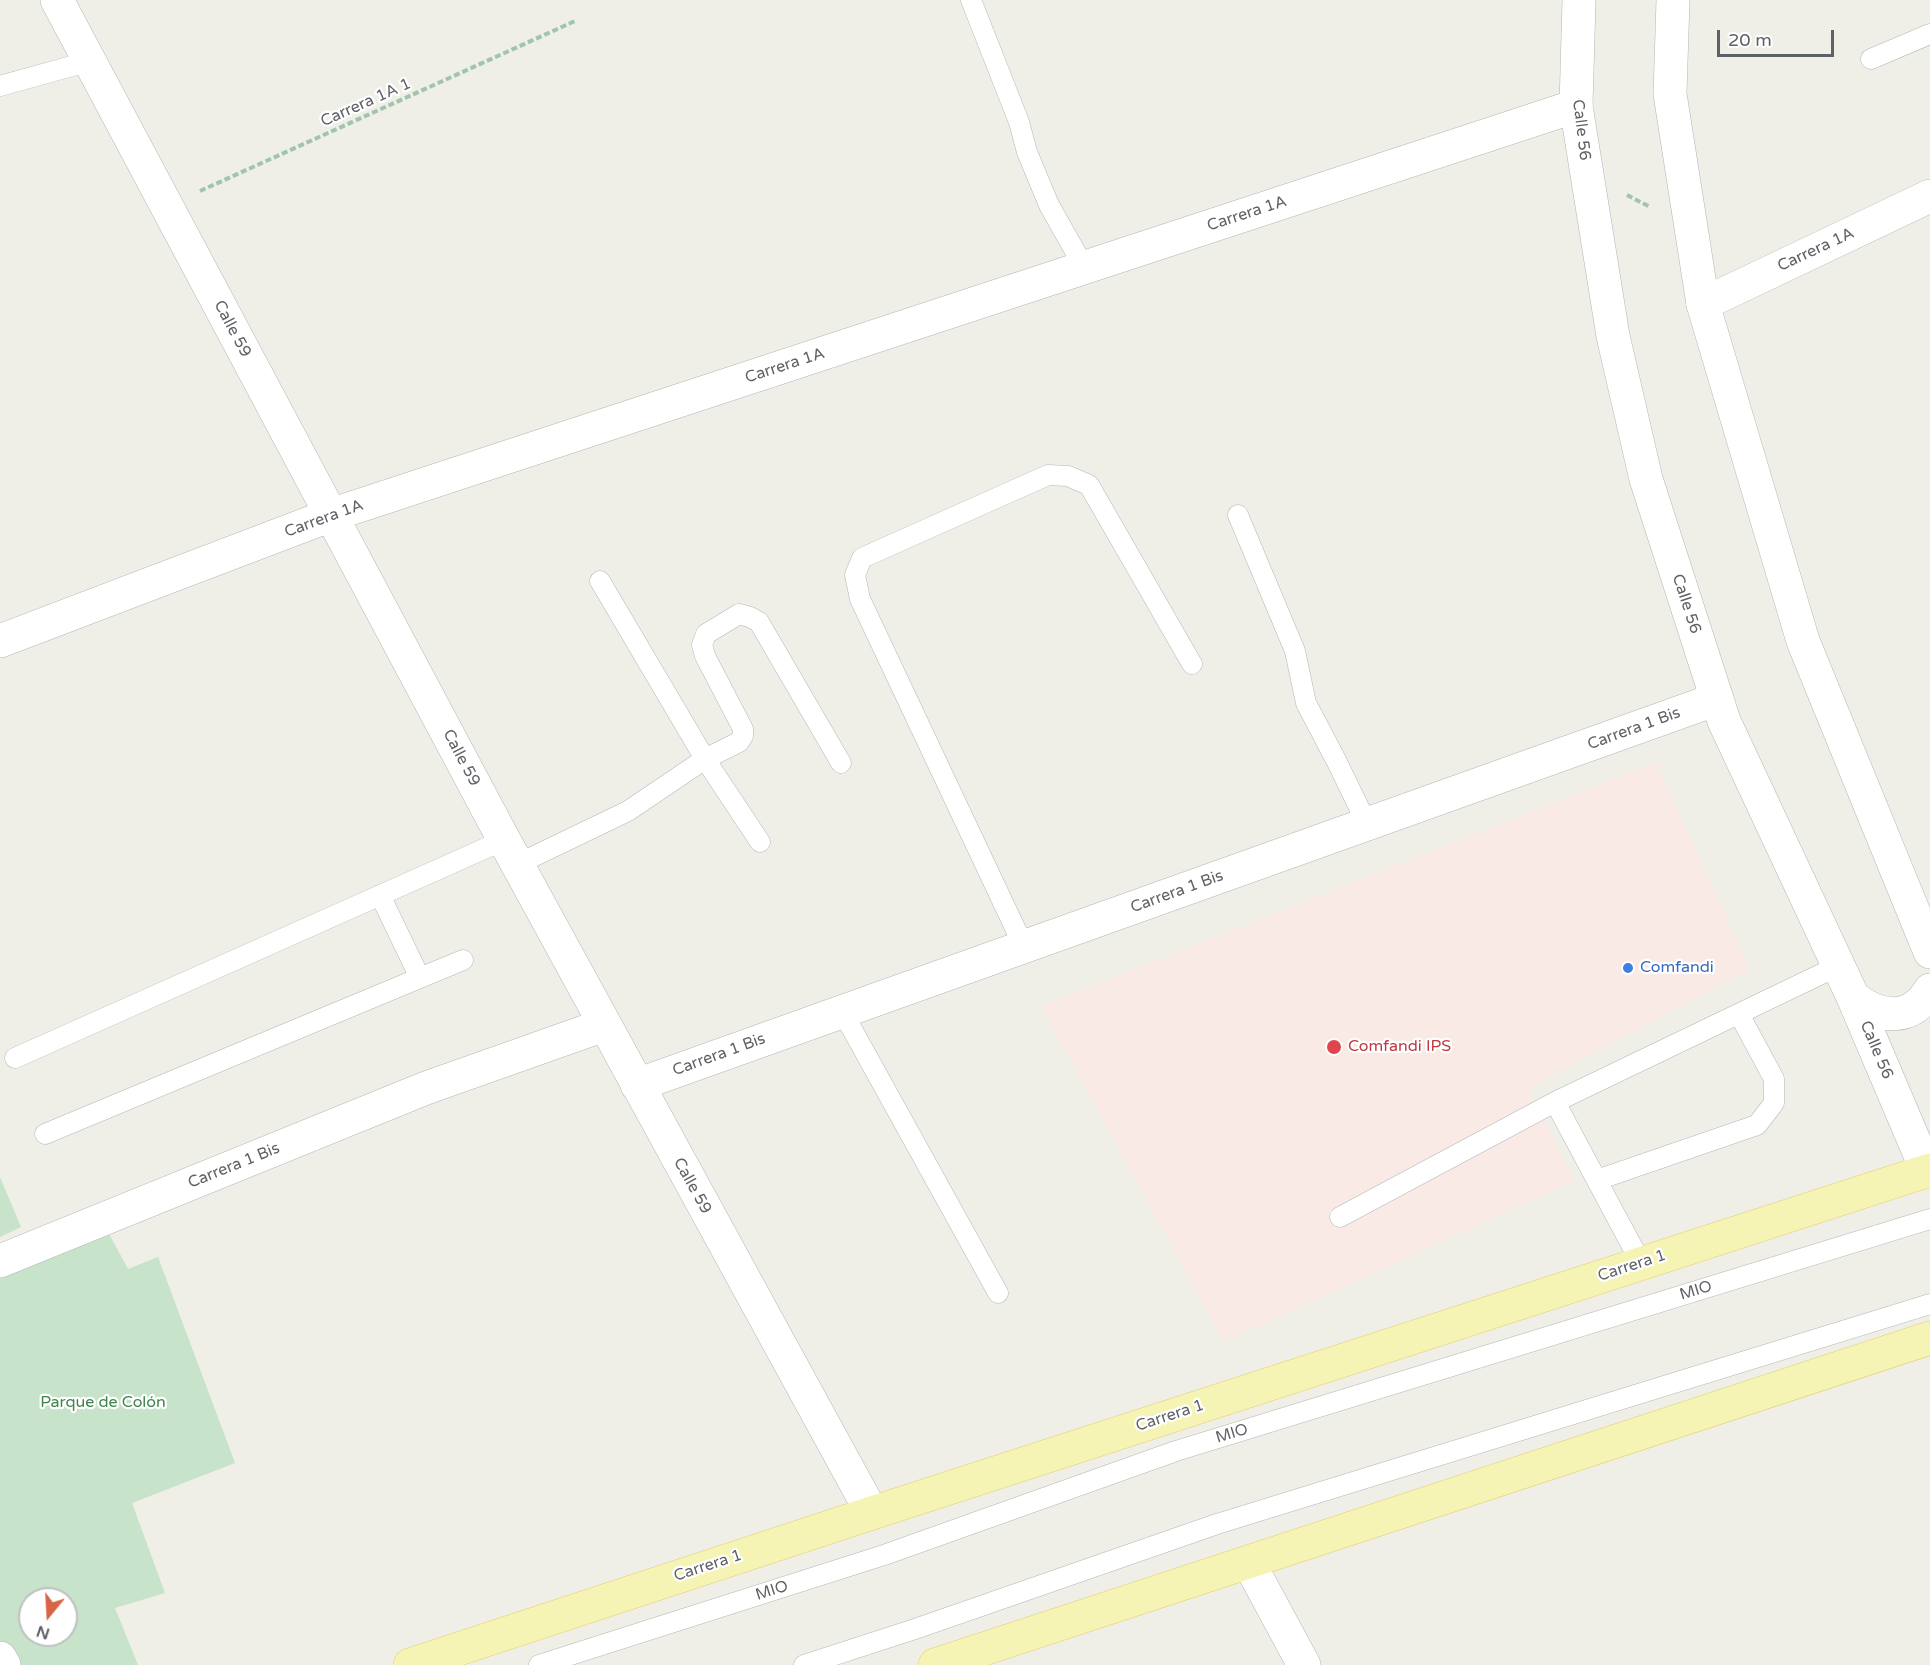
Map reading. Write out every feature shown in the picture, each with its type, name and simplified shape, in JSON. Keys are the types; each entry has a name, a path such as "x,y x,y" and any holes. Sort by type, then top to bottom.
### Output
{"main road":[{"name":"Carrera 1","path":"410,1665 1928,1170"},
{"path":"935,1665 1930,1338"}],"street":[{"name":"Calle 59","path":"57,0 604,1025 872,1513"},
{"name":"Calle 56","path":"1579,0 1576,106 1613,336 1646,479 1724,721 1853,997 1928,1170"},
{"path":"1673,0 1670,94 1703,304 1803,641 1930,951"},
{"name":"Carrera 1A","path":"0,641 331,515 1576,106"},
{"name":"Carrera 1A","path":"1703,304 1930,196"},
{"name":"Carrera 1 Bis","path":"637,1085 1717,699"},
{"path":"1853,997 1864,1006 1879,1013 1896,1014 1920,1004 1930,990"},
{"name":"Carrera 1 Bis","path":"0,1261 426,1088 604,1025"},
{"path":"1250,1563 1304,1665"},
{"path":"0,1658 4,1665"}],"lane":[{"path":"971,0 1049,205 1084,267"},
{"path":"1871,59 1930,34"},
{"path":"0,86 90,61"},
{"path":"1024,946 860,599 855,575 862,558 1048,475 1068,476 1089,485 1192,664"},
{"path":"1238,515 1295,651 1306,703 1367,824"},
{"path":"600,581 705,759 760,842"},
{"path":"15,1058 380,895 628,811 705,759 739,742 743,729 705,656 702,645 706,634 739,614 759,622 841,763"},
{"path":"380,895 420,978"},
{"path":"45,1134 463,960"},
{"path":"1340,1217 1555,1102 1838,966"},
{"path":"842,1011 998,1293"},
{"path":"1597,1180 1757,1125 1774,1103 1774,1078 1739,1014"},
{"path":"1555,1102 1641,1263"},
{"name":"MIO","path":"539,1665 884,1555 1176,1451 1930,1219"},
{"path":"804,1665 1217,1524 1930,1304"}],"path":[{"name":"Carrera 1A 1","path":"166,206 575,21"},
{"path":"1587,173 1691,229"}],"shaded area":[{"name":"Comfandi IPS","path":"1656,762 1750,969 1529,1088 1574,1181 1224,1342 1041,1006"}],"green space":[{"path":"0,1177 21,1227 0,1237"},
{"name":"Parque de Colón","path":"101,1219 128,1269 158,1257 235,1463 132,1503 165,1593 115,1608 138,1665 4,1665 0,1658 0,1261"}],"place":[{"name":"Comfandi","path":"1628,968"},
{"name":"Comfandi IPS","path":"1334,1047"}]}
